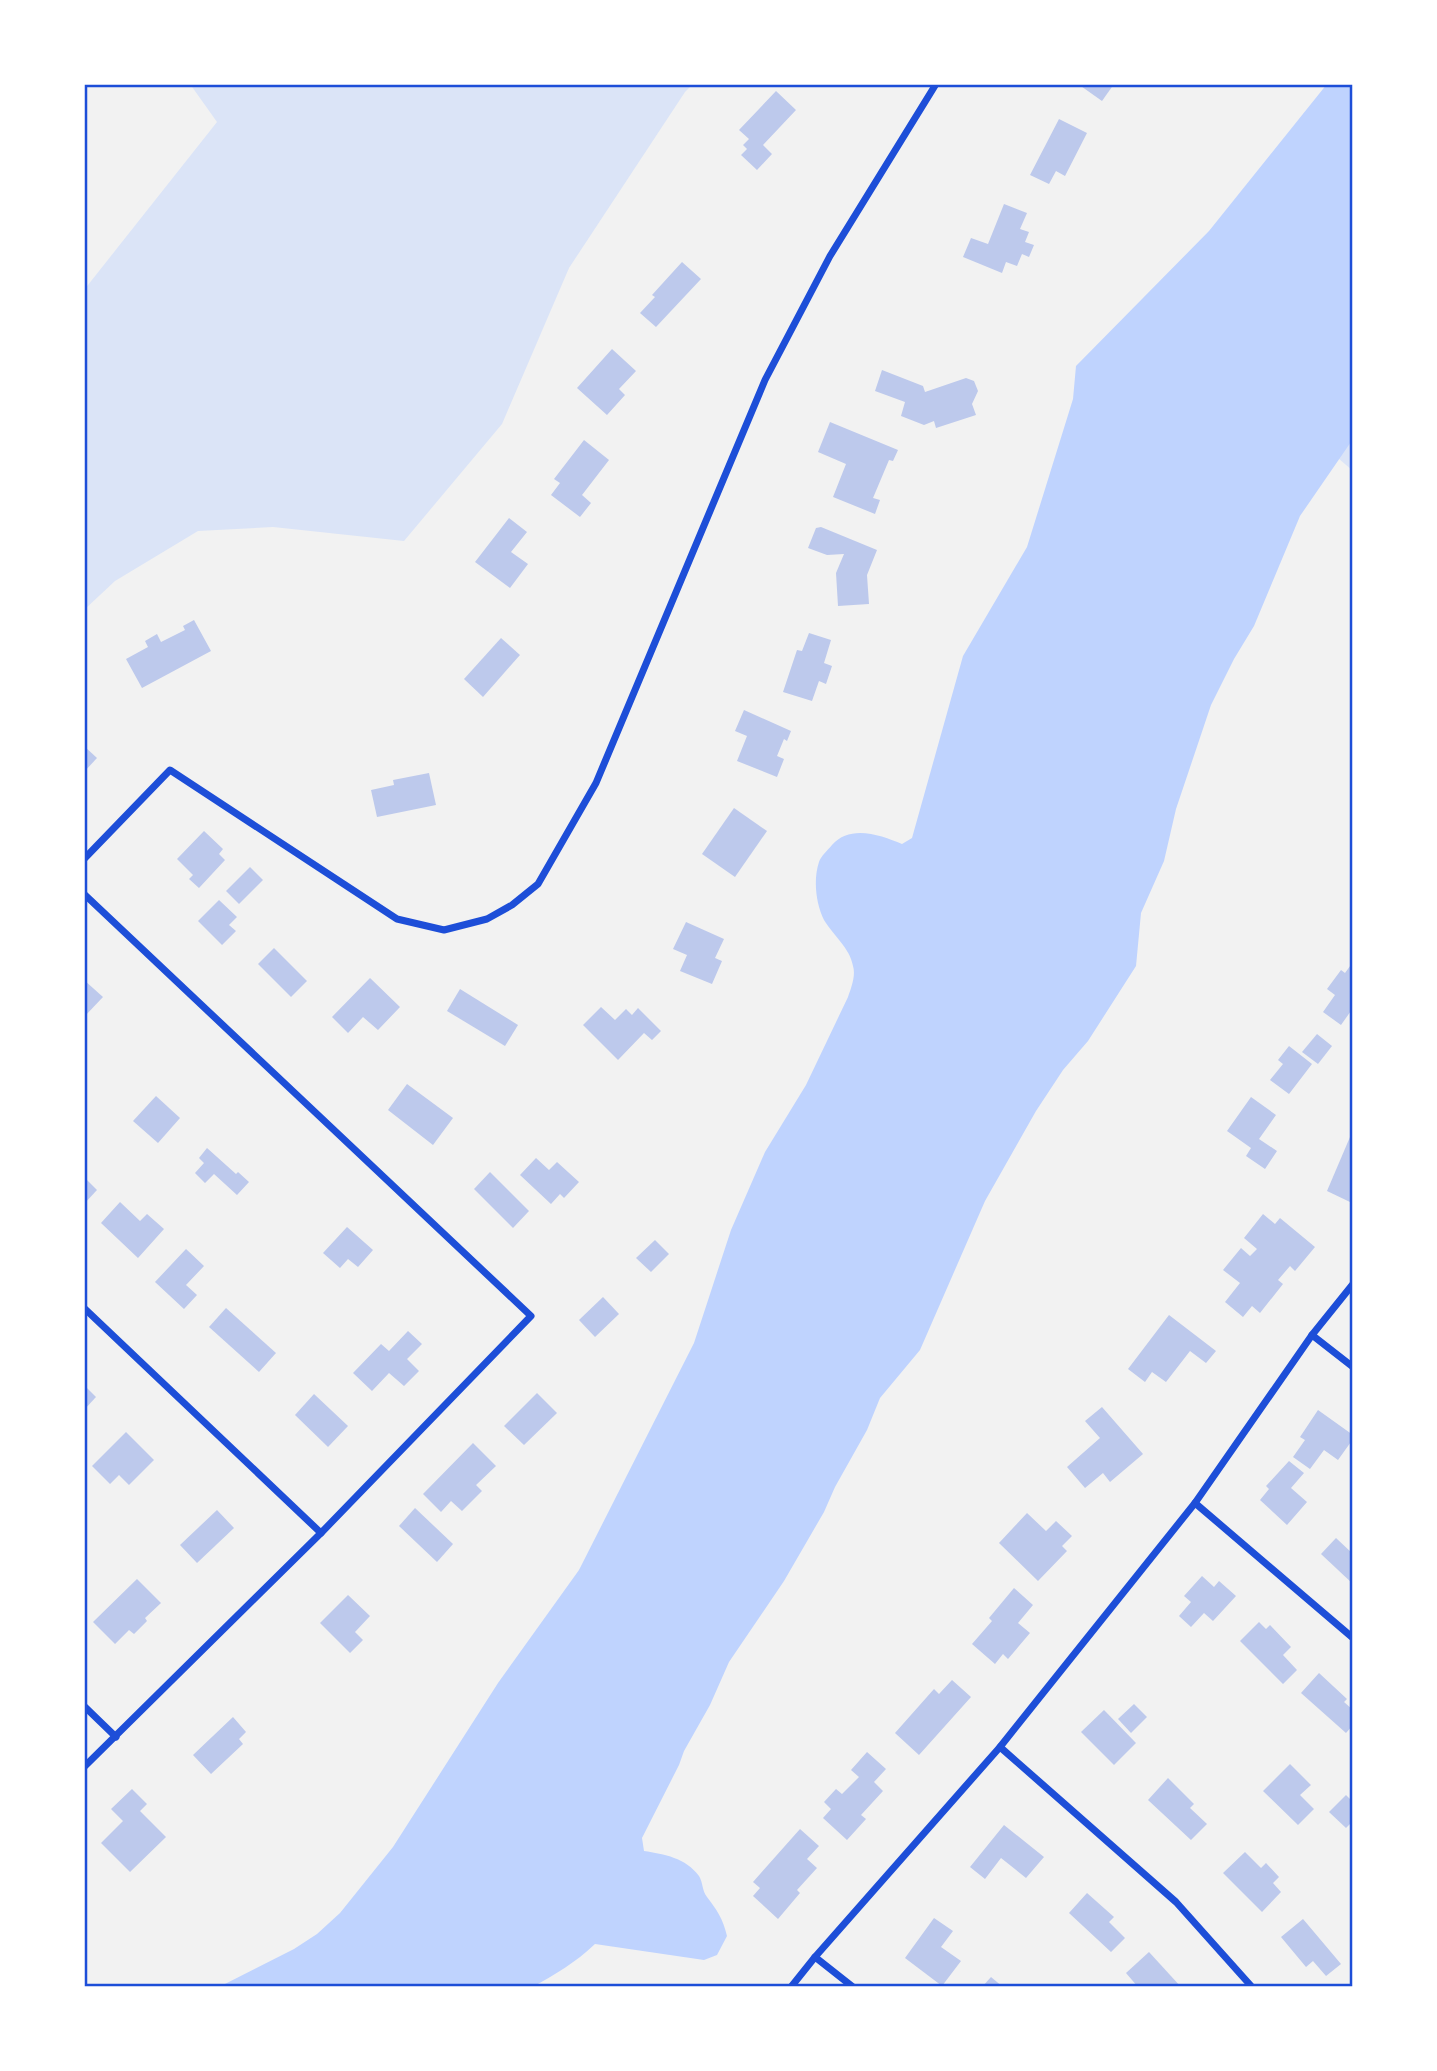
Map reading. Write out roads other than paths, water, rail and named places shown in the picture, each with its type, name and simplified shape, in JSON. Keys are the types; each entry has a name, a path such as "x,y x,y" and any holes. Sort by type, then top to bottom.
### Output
{"street":[{"path":"84,859 170,770 397,919 444,930 487,919 512,905 538,884 596,783 765,380 830,257 936,84"},
{"path":"84,894 531,1316 321,1533 84,1767"},
{"path":"791,1987 815,1956 1000,1747 1195,1503 1312,1335 1353,1284"},
{"path":"84,1308 321,1533"},
{"path":"1312,1335 1353,1367"},
{"path":"1195,1503 1353,1638"},
{"path":"84,1706 116,1737"},
{"path":"1000,1747 1176,1902 1252,1987"},
{"path":"815,1956 853,1987"}],"water":[{"path":"1327,84 1353,84 1353,439 1300,516 1254,626 1211,705 1176,809 1164,861 1141,913 1136,966 1088,1041 1063,1070 1036,1111 985,1201 920,1350 880,1398 867,1430 824,1512 784,1581 729,1662 642,1838 644,1851 667,1855 681,1861 699,1876 705,1895 719,1915 727,1936 717,1955 704,1960 595,1944 565,1968 532,1987 219,1987 294,1949 317,1934 340,1913 393,1847 498,1683 579,1570 694,1343 731,1230 765,1152 806,1085 848,997 854,970 845,947 824,920 819,907 816,884 820,860 832,845 848,835 866,833 902,844 912,838 963,656 1027,547 1073,399 1076,366 1209,231"}]}
